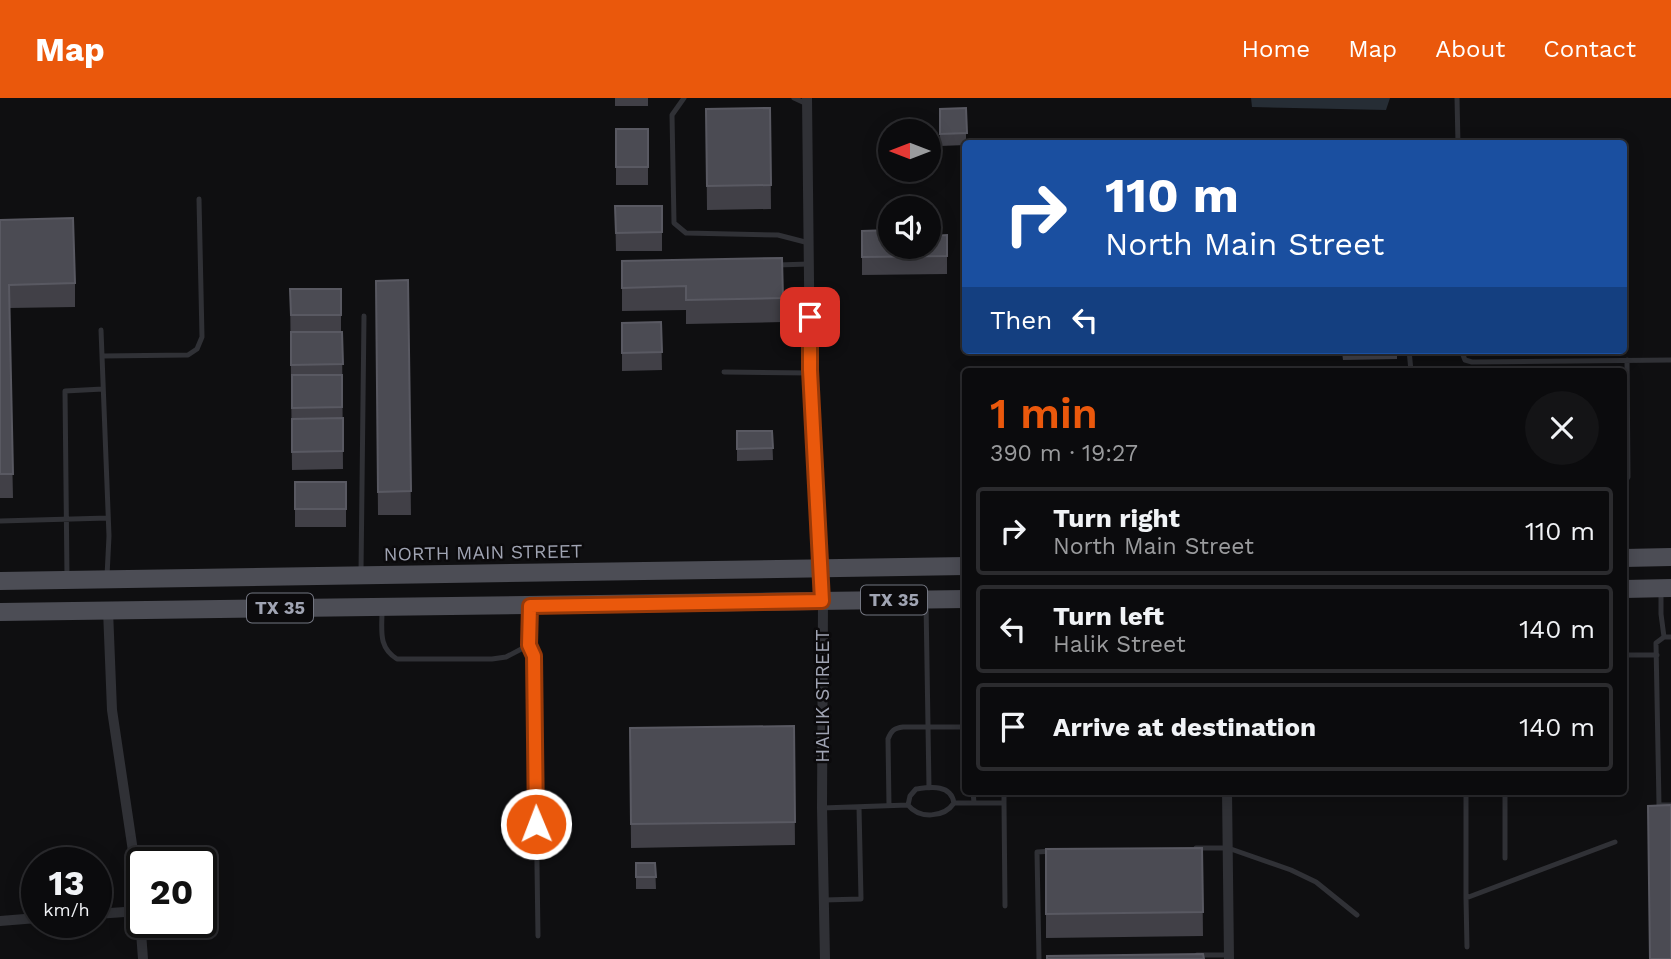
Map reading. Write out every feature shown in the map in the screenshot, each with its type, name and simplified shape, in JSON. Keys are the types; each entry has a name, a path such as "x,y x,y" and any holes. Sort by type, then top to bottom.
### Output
{"main road":[{"path":"1627,558 1671,557"},
{"name":"NORTH MAIN STREET","path":"0,581 962,566"},
{"path":"529,573 530,606"},
{"path":"107,579 107,610"},
{"path":"1627,589 1666,588"},
{"name":"TX 35","path":"0,612 962,599"}],"street":[{"name":"HALIK STREET","path":"807,101 810,373 822,601 825,959"},
{"path":"107,610 112,710 132,847"},
{"path":"1227,795 1229,957"},
{"path":"0,920 21,919"},
{"path":"141,938 143,959"}],"lane":[{"path":"684,98 672,114 674,223 686,233 778,235 809,243"},
{"path":"794,98 807,101"},
{"path":"1457,98 1458,140"},
{"path":"102,356 175,356 188,355 197,349 202,337 199,199"},
{"path":"769,265 809,264"},
{"path":"361,575 364,316"},
{"path":"101,330 108,518 107,579"},
{"path":"1463,354 1465,360 1472,362 1671,360"},
{"path":"1627,378 1628,360"},
{"path":"1542,361 1542,368"},
{"path":"724,372 810,373"},
{"path":"67,580 65,391 103,389"},
{"path":"1627,437 1627,478"},
{"path":"0,522 108,518"},
{"path":"1666,588 1661,614 1668,637 1656,643 1659,805 1671,805"},
{"path":"926,600 929,788"},
{"path":"382,606 383,642 388,654 397,659 492,659 506,657 529,645"},
{"path":"530,606 529,645 534,656 537,936"},
{"path":"1627,655 1657,654"},
{"path":"890,806 890,732 896,728 962,727"},
{"path":"908,805 910,796 916,789 929,788 943,788 949,792 954,803"},
{"path":"973,795 974,803"},
{"path":"1004,795 1004,906"},
{"path":"1466,795 1467,947"},
{"path":"1505,795 1505,858"},
{"path":"954,803 1004,803"},
{"path":"908,805 920,815 943,813 954,803"},
{"path":"822,808 908,805"},
{"path":"824,900 861,899 859,807"},
{"path":"1466,898 1615,842"},
{"path":"1187,849 1228,848 1300,874 1317,883 1357,915"},
{"path":"1039,959 1037,852 1065,851"},
{"path":"1190,956 1229,957"}],"shaded area":[{"path":"1251,98 1390,98 1386,110 1252,107"}],"building":[{"path":"770,108 771,185 707,186 706,109"},
{"path":"966,108 967,133 942,134 940,109"},
{"path":"616,129 648,129 648,167 616,167"},
{"path":"615,206 662,206 662,232 616,233"},
{"path":"73,218 75,283 9,285 13,474 0,474 0,220"},
{"path":"878,230 878,257 862,257 862,231"},
{"path":"941,235 947,235 947,256 941,256"},
{"path":"782,258 783,298 686,300 686,286 622,288 622,261"},
{"path":"408,280 411,491 378,492 376,281"},
{"path":"290,289 341,289 341,315 291,315"},
{"path":"661,322 662,352 622,353 622,323"},
{"path":"291,332 342,332 343,364 291,365"},
{"path":"292,375 342,375 342,407 292,408"},
{"path":"343,418 343,451 292,452 292,419"},
{"path":"737,431 772,431 773,448 737,449"},
{"path":"295,482 346,482 346,509 295,509"},
{"path":"794,726 795,822 631,824 630,728"},
{"path":"1671,805 1671,959 1650,959 1648,806"},
{"path":"1202,848 1203,912 1046,914 1046,849"},
{"path":"636,863 655,863 656,877 636,877"},
{"path":"1203,954 1204,959 1047,959 1047,956"}],"route":[{"path":"536,824 534,656 529,645 530,606 822,601 810,370 810,317"}]}
